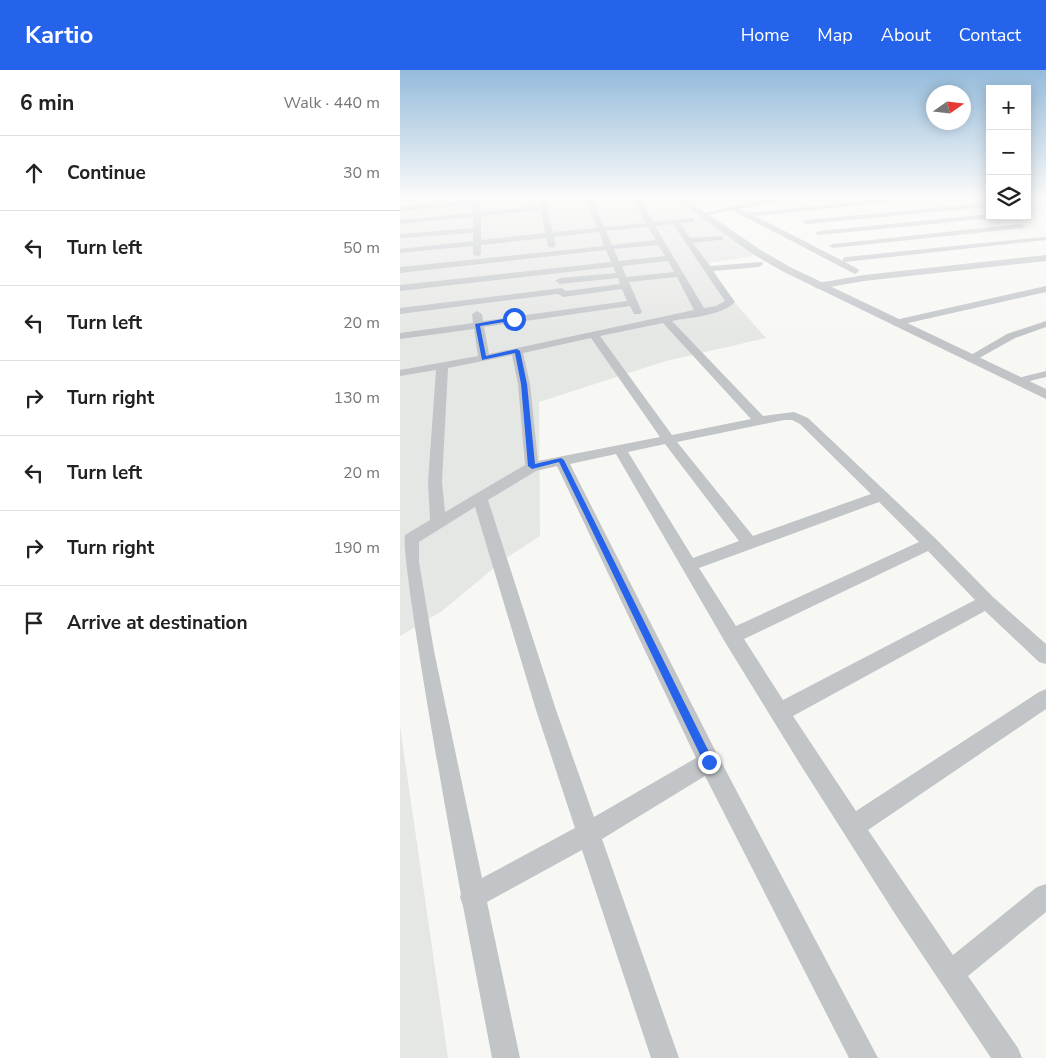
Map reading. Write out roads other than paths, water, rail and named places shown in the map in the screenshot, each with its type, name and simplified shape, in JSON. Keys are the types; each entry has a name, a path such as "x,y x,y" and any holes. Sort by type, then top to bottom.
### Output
{"street":[{"path":"400,251 493,242"},
{"path":"551,242 571,325"},
{"path":"608,242 632,303 643,323"},
{"path":"400,311 476,291 556,266 613,256 661,242"},
{"path":"661,242 700,309 698,312"},
{"path":"592,334 719,309 730,302 689,242"},
{"path":"740,242 818,286 1046,395"},
{"path":"798,242 861,275"},
{"path":"828,242 861,275"},
{"path":"833,246 870,242"},
{"path":"846,260 1024,242"},
{"path":"478,244 477,324 484,358"},
{"path":"400,270 554,254 670,258"},
{"path":"818,286 861,275 1046,258"},
{"path":"707,269 759,264"},
{"path":"400,288 476,291 562,289 680,274"},
{"path":"895,322 1046,290"},
{"path":"400,373 442,367 517,351 571,325 632,303"},
{"path":"665,319 760,421"},
{"path":"400,336 477,324 571,325 592,334 668,439 750,544"},
{"path":"970,359 1011,336 1046,324"},
{"path":"517,351 524,384 532,466"},
{"path":"438,524 435,482 442,367"},
{"path":"1018,381 1046,374"},
{"path":"506,1058 472,897 425,651 412,562 406,541 438,524 532,466 794,416 804,421 930,543 987,602 1046,656"},
{"path":"619,448 731,638 950,974 1008,1058"},
{"path":"561,460 709,762 864,1058"},
{"path":"688,566 880,496"},
{"path":"480,499 546,710 665,1058"},
{"path":"731,638 930,543"},
{"path":"780,712 987,602"},
{"path":"853,826 1046,698"},
{"path":"472,897 589,833 709,762"},
{"path":"950,974 1046,896"}]}
